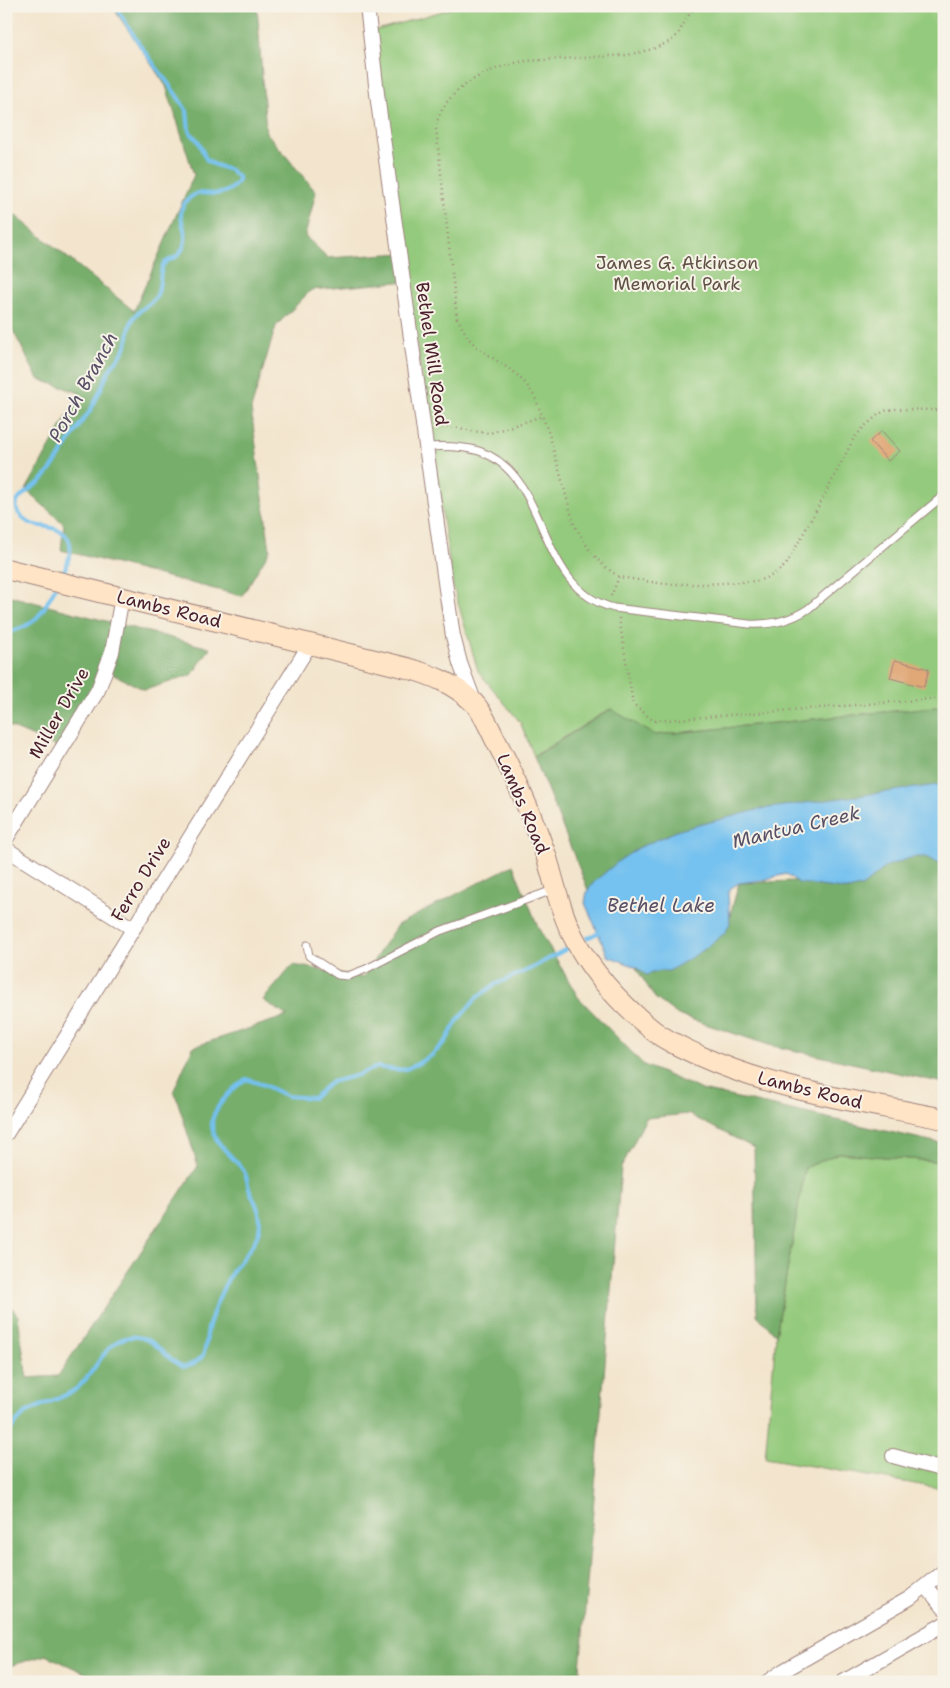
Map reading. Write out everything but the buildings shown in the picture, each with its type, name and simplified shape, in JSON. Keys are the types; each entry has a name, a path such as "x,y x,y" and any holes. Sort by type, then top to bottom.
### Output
{"main road":[{"name":"Lambs Road","path":"6,569 425,673 443,680 475,704 517,780 573,936 596,973 625,1006 652,1030 723,1067 792,1089 944,1119"}],"street":[{"name":"Bethel Mill Road","path":"367,6 453,636 460,663 475,704"},
{"name":"Miller Drive","path":"6,839 98,690 114,644 122,597"},
{"name":"Ferro Drive","path":"6,1134 132,928 310,644"},
{"path":"6,849 132,928"},
{"path":"893,1456 944,1470"},
{"path":"766,1682 783,1670 910,1598 944,1571"},
{"path":"926,1586 944,1608"},
{"path":"843,1682 944,1624"}],"lane":[{"path":"426,447 450,446 471,449 487,455 505,467 524,492 559,563 570,581 593,600 614,608 749,624 767,625 784,621 808,610 944,495"},
{"path":"307,945 309,956 338,975 348,976 366,969 440,931 556,889"}],"path":[{"path":"694,6 678,34 671,41 653,49 627,55 509,63 494,69 478,77 454,94 440,112 437,120 436,128 457,318 468,338 478,348 515,373 535,397 549,434 574,524 590,550 604,566 619,577 665,584 705,584 758,580 773,575 786,565 854,438 864,426 887,410 936,410 944,407"},
{"path":"935,6 944,32"},
{"path":"423,426 460,428 490,433 543,416"},
{"path":"619,577 611,596 614,608 620,619 633,704 654,721 944,698"}],"green space":[{"path":"112,6 257,6 266,132 316,192 305,236 328,258 404,253 408,281 311,290 276,326 251,409 270,550 242,596 61,550 64,524 26,490 80,393 38,379 6,317 6,208 134,311 194,175 166,86"},
{"name":"James G. Atkinson Memorial Park","path":"460,6 944,6 944,706 654,735 610,709 534,756 520,722 478,671 453,586 370,32"},
{"path":"6,595 210,648 192,675 145,690 105,670 60,748 6,725"},
{"path":"944,706 944,1083 769,1045 678,1015 655,998 631,960 725,933 739,883 873,878 761,809 588,890 534,757 611,709 655,735"},
{"path":"513,865 539,929 578,997 644,1065 702,1090 944,1144 944,1162 839,1153 805,1168 776,1335 757,1315 754,1148 688,1114 646,1118 621,1168 579,1682 104,1682 46,1655 6,1667 6,1300 18,1316 27,1378 58,1376 198,1166 174,1090 193,1047 287,1016 263,1000 293,965 363,977 397,925"},
{"path":"839,1153 944,1162 944,1489 765,1458 776,1335 805,1168"}],"water":[{"name":"Bethel Lake","path":"944,784 944,863 935,862 926,857 913,857 887,866 863,886 849,890 799,883 786,874 763,880 739,883 731,888 728,893 730,923 725,933 702,951 669,971 659,971 646,975 636,967 608,956 585,903 587,891 595,881 620,860 640,847 679,830 761,809"}],"waterway":[{"name":"Porch Branch","path":"61,577 69,556 70,542 61,531 35,525 24,520 17,508 17,502 44,478 60,457 90,411 110,370 123,351 133,319 157,295 163,265 176,257 184,246 185,238 181,215 182,208 187,200 197,193 214,194 224,192 229,190 238,181 238,177 230,170 213,164 206,159 198,141 189,131 187,111 115,6"},
{"name":"Porch Branch","path":"6,633 25,626 37,618 55,588"},
{"name":"Mantua Creek","path":"587,938 602,931"},
{"name":"Mantua Creek","path":"6,1434 28,1412 65,1396 76,1389 90,1374 109,1348 126,1338 137,1337 151,1342 172,1360 184,1367 197,1361 203,1355 209,1325 225,1284 255,1241 260,1224 259,1213 244,1172 215,1138 213,1131 212,1124 215,1111 235,1088 246,1079 287,1096 313,1098 331,1082 355,1076 377,1067 397,1070 406,1069 432,1055 446,1041 458,1020 475,999 494,985 530,969 570,947"}]}
